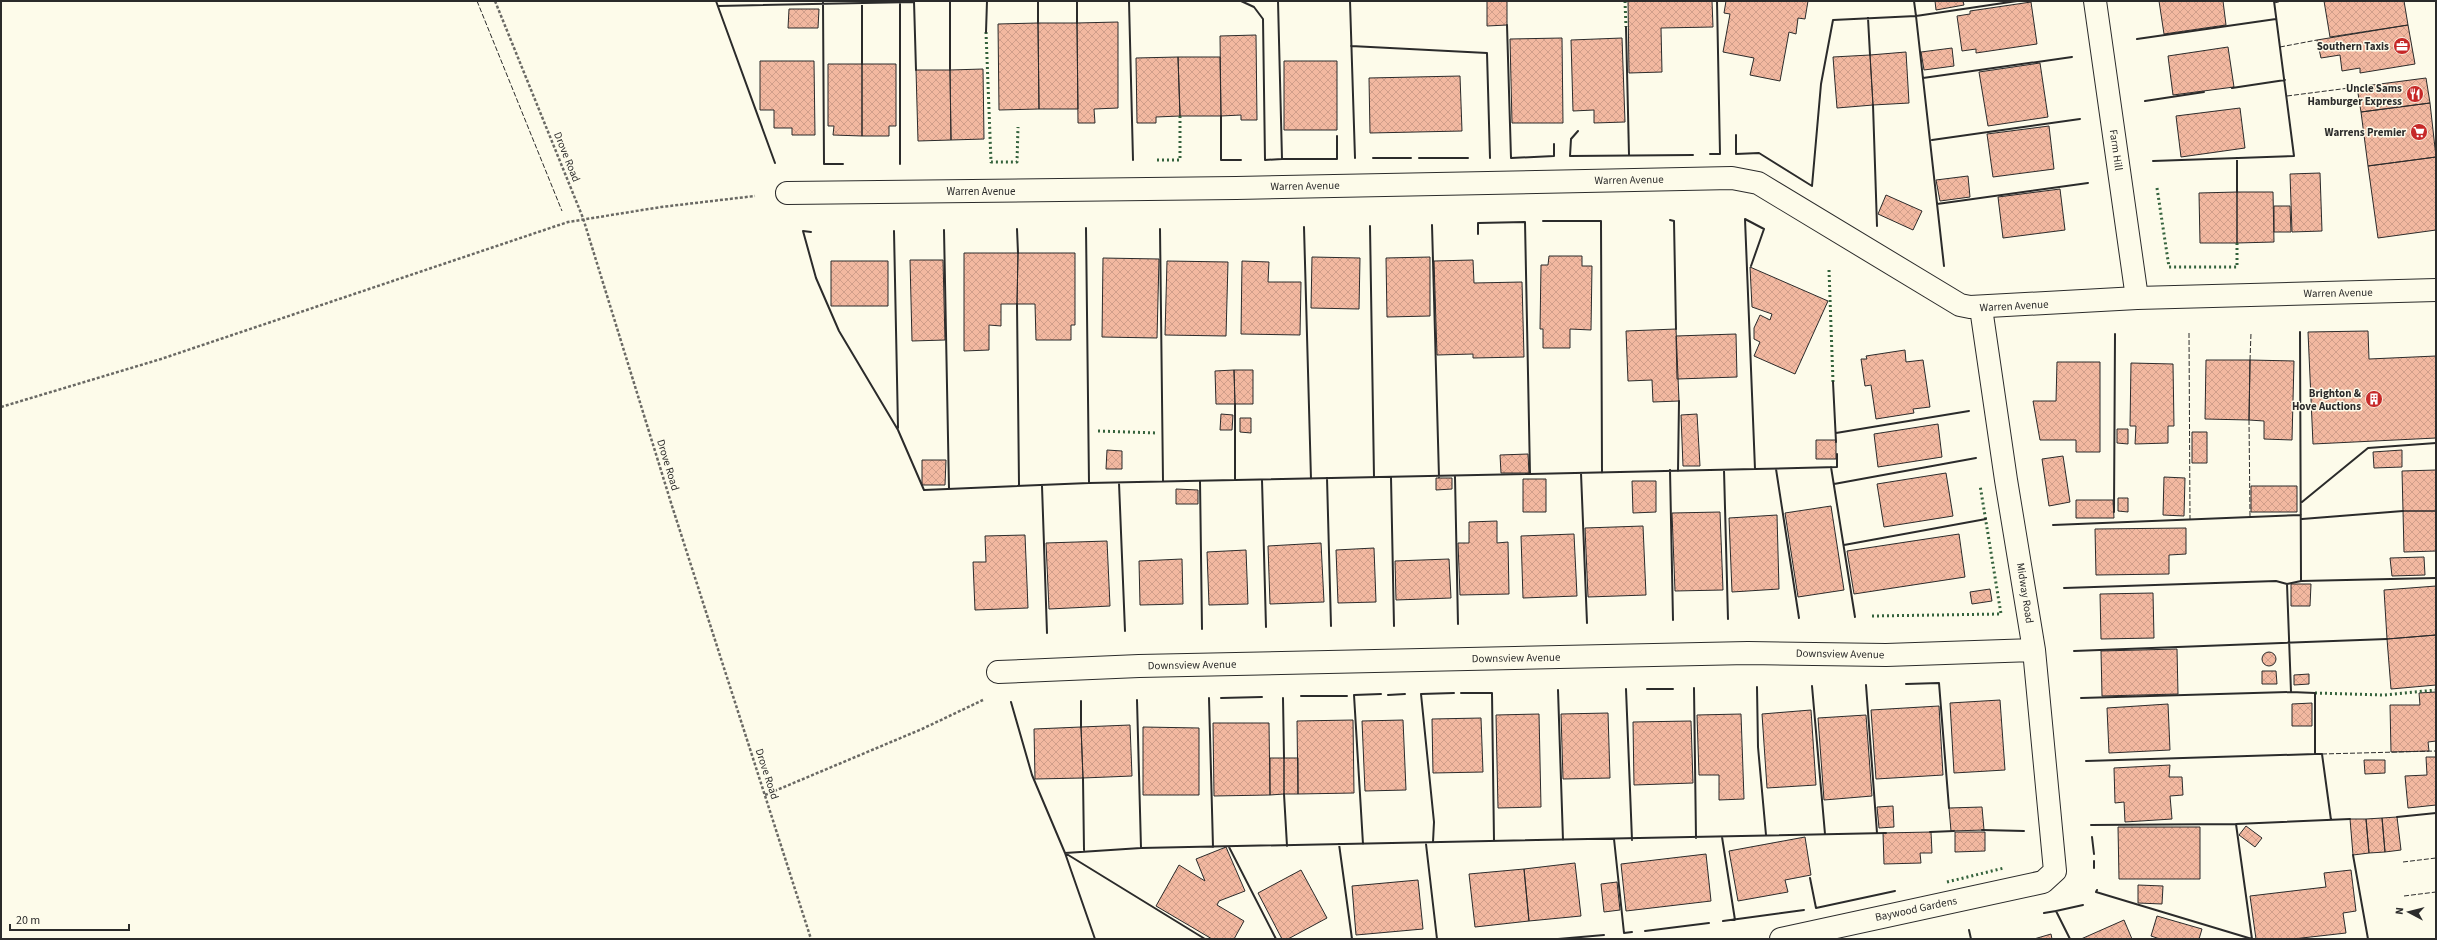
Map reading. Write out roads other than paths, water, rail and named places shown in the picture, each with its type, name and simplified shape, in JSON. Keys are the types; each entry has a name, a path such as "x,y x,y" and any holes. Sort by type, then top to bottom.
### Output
{"street":[{"name":"Farm Hill","path":"2096,1 2137,298"},
{"name":"Warren Avenue","path":"787,193 1236,188 1740,179 1758,183 1960,305 1981,308 2137,298 2436,290"},
{"name":"Midway Road","path":"1981,308 2006,480 2034,650 2055,858 2055,871 2050,878"},
{"name":"Downsview Avenue","path":"998,672 1139,666 1748,653 1894,654 2034,650"},
{"name":"Baywood Gardens","path":"1781,939 2044,882 2050,878"}],"place":[{"name":"Southern Taxis","path":"2402,46"},
{"name":"Uncle Sams Hamburger Express","path":"2415,94"},
{"name":"Warrens Premier","path":"2419,132"},
{"name":"Brighton & Hove Auctions","path":"2374,399"}]}
